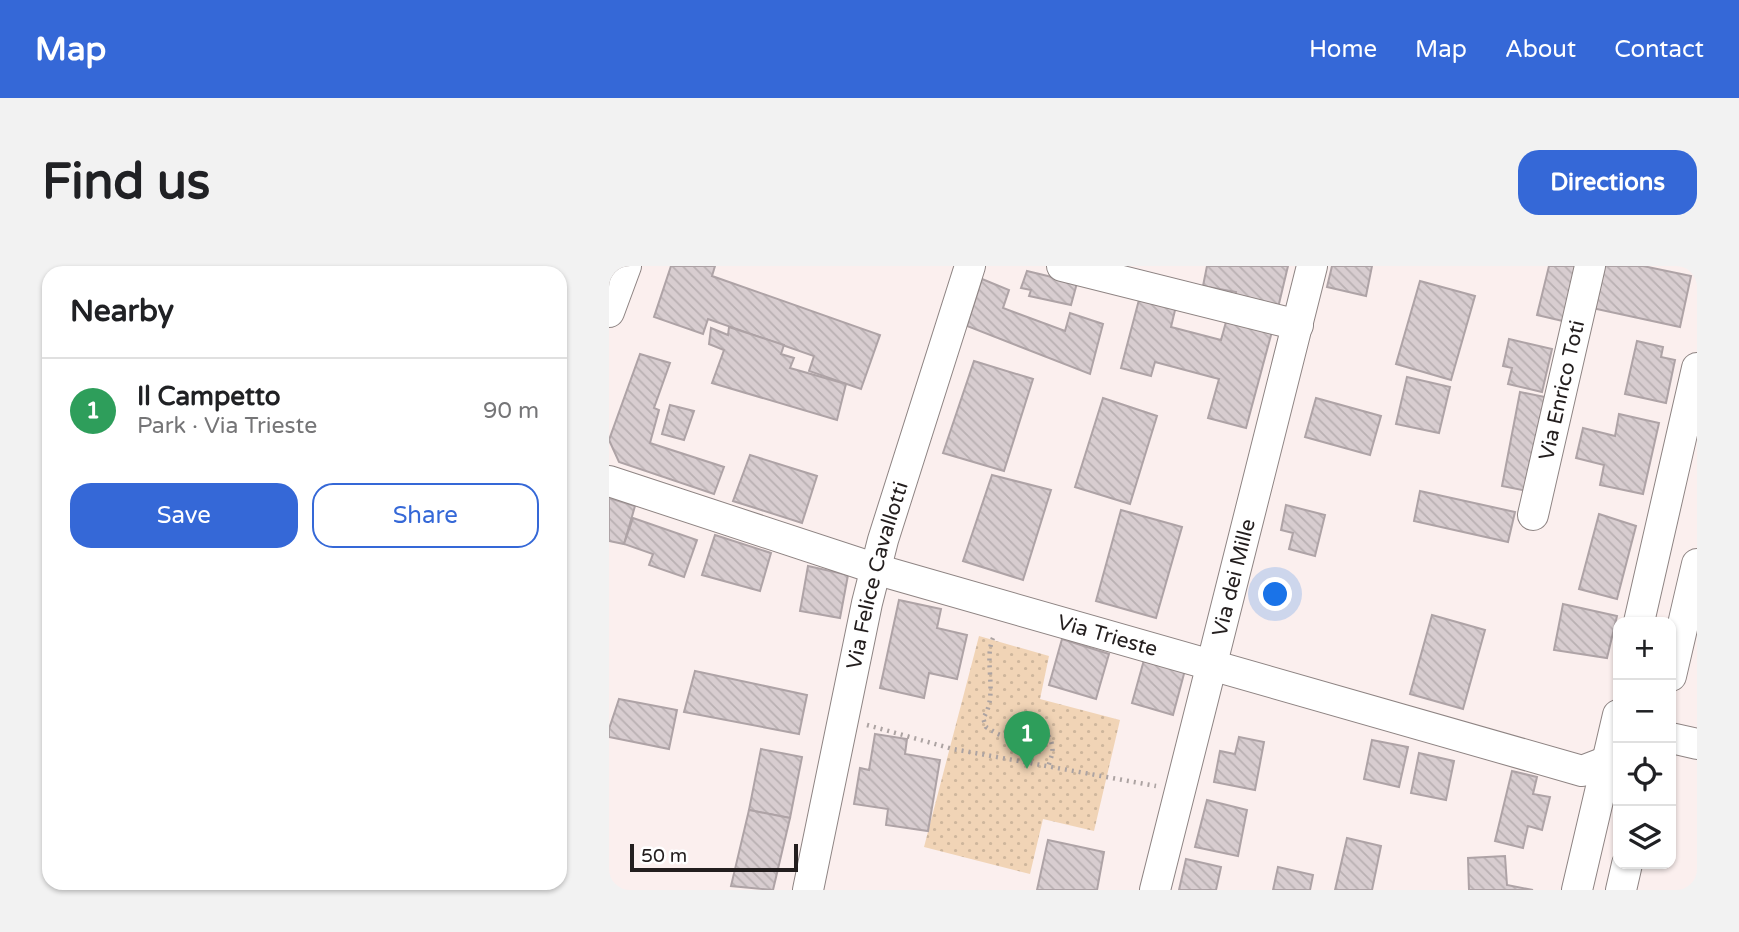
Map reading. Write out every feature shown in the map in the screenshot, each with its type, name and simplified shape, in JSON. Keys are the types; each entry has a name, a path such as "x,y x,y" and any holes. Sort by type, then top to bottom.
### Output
{"street":[{"path":"609,312 626,266"},
{"name":"Via Felice Cavallotti","path":"809,890 867,603 969,266"},
{"path":"1062,266 1298,325"},
{"name":"Via dei Mille","path":"1155,890 1312,266"},
{"name":"Via Enrico Toti","path":"1533,515 1590,266"},
{"path":"1640,617 1697,369"},
{"name":"Via Trieste","path":"609,481 876,569 1582,771 1610,774"},
{"path":"1676,654 1697,564"},
{"path":"1676,739 1697,744"},
{"path":"1577,890 1610,774 1614,743"},
{"path":"1621,890 1626,869"}],"path":[{"path":"993,638 990,646 991,697 989,710 983,718 986,727 1010,736 1029,727 1042,729 1049,735 1052,745 1048,767"},
{"path":"858,722 953,749 1160,787"}],"shaded area":[{"path":"979,636 1049,656 1040,699 1120,720 1094,831 1043,819 1030,874 924,847"}],"building":[{"path":"671,266 715,266 712,276 880,335 861,389 809,371 814,356 708,319 703,334 654,317"},
{"path":"1207,266 1288,266 1277,312 1234,303 1236,292 1203,286"},
{"path":"1332,266 1372,266 1366,296 1327,287"},
{"path":"1549,266 1580,266 1567,322 1537,315"},
{"path":"1601,266 1643,266 1691,276 1680,327 1592,308"},
{"path":"1027,271 1077,283 1071,305 1029,296 1031,290 1021,288"},
{"path":"982,279 1009,290 1003,308 1065,331 1070,313 1103,324 1090,374 967,326"},
{"path":"1420,281 1475,296 1451,380 1396,364"},
{"path":"1140,296 1176,306 1171,327 1221,340 1229,311 1274,324 1246,428 1208,418 1219,379 1155,362 1151,376 1121,368"},
{"path":"729,327 784,345 781,354 794,358 790,368 846,384 837,420 712,383 724,350 709,344 711,328 728,335"},
{"path":"1509,339 1552,349 1542,392 1508,384 1512,368 1503,366"},
{"path":"1637,341 1663,347 1661,357 1675,360 1666,403 1625,394"},
{"path":"640,354 670,363 654,408 659,410 650,443 724,467 714,494 619,462 609,440"},
{"path":"974,361 1033,379 1004,471 943,453"},
{"path":"1407,377 1450,387 1439,433 1396,424"},
{"path":"1520,392 1550,398 1532,492 1502,486"},
{"path":"1103,398 1157,416 1130,504 1075,487"},
{"path":"1316,398 1381,416 1370,455 1305,437"},
{"path":"670,405 694,411 684,440 662,434"},
{"path":"1619,414 1659,423 1643,494 1600,485 1604,465 1576,458 1583,428 1615,436"},
{"path":"750,455 817,476 802,523 733,501"},
{"path":"992,475 1051,490 1023,580 963,561"},
{"path":"1420,491 1515,512 1508,542 1414,521"},
{"path":"609,498 635,506 624,544 609,541"},
{"path":"1286,505 1325,515 1315,556 1289,549 1293,533 1281,530"},
{"path":"1121,510 1182,527 1156,618 1096,601"},
{"path":"1599,514 1636,526 1617,599 1579,589"},
{"path":"633,518 697,540 684,577 649,565 653,554 624,544"},
{"path":"715,535 771,553 760,591 702,575"},
{"path":"808,566 848,575 840,618 800,611"},
{"path":"899,600 941,609 937,628 967,635 957,679 929,673 924,698 880,688"},
{"path":"1563,604 1617,616 1613,617 1613,633 1607,658 1554,650"},
{"path":"1432,615 1485,630 1463,709 1410,694"},
{"path":"1062,639 1109,654 1096,699 1049,685"},
{"path":"1144,660 1185,670 1173,715 1132,703"},
{"path":"695,671 807,695 799,734 684,712"},
{"path":"619,699 677,710 669,749 609,737"},
{"path":"875,734 907,739 905,754 940,760 928,831 886,825 888,809 854,804 860,768 869,770"},
{"path":"1239,737 1264,742 1255,790 1214,782 1220,751 1235,754"},
{"path":"1372,740 1408,747 1399,787 1364,779"},
{"path":"761,749 802,757 790,818 749,810"},
{"path":"1419,753 1454,761 1446,800 1411,793"},
{"path":"1512,771 1537,777 1533,794 1550,797 1542,830 1528,826 1523,848 1495,841"},
{"path":"1207,800 1247,810 1238,856 1195,847"},
{"path":"749,810 790,818 773,890 731,886"},
{"path":"1347,838 1381,846 1372,890 1335,890"},
{"path":"1048,840 1104,852 1097,890 1037,890"},
{"path":"1505,856 1507,885 1533,890 1469,890 1468,858"},
{"path":"1186,859 1221,867 1216,890 1179,890"},
{"path":"1278,867 1313,875 1310,890 1273,890"}],"place":[{"name":"Il Campetto","path":"1027,769"}]}
